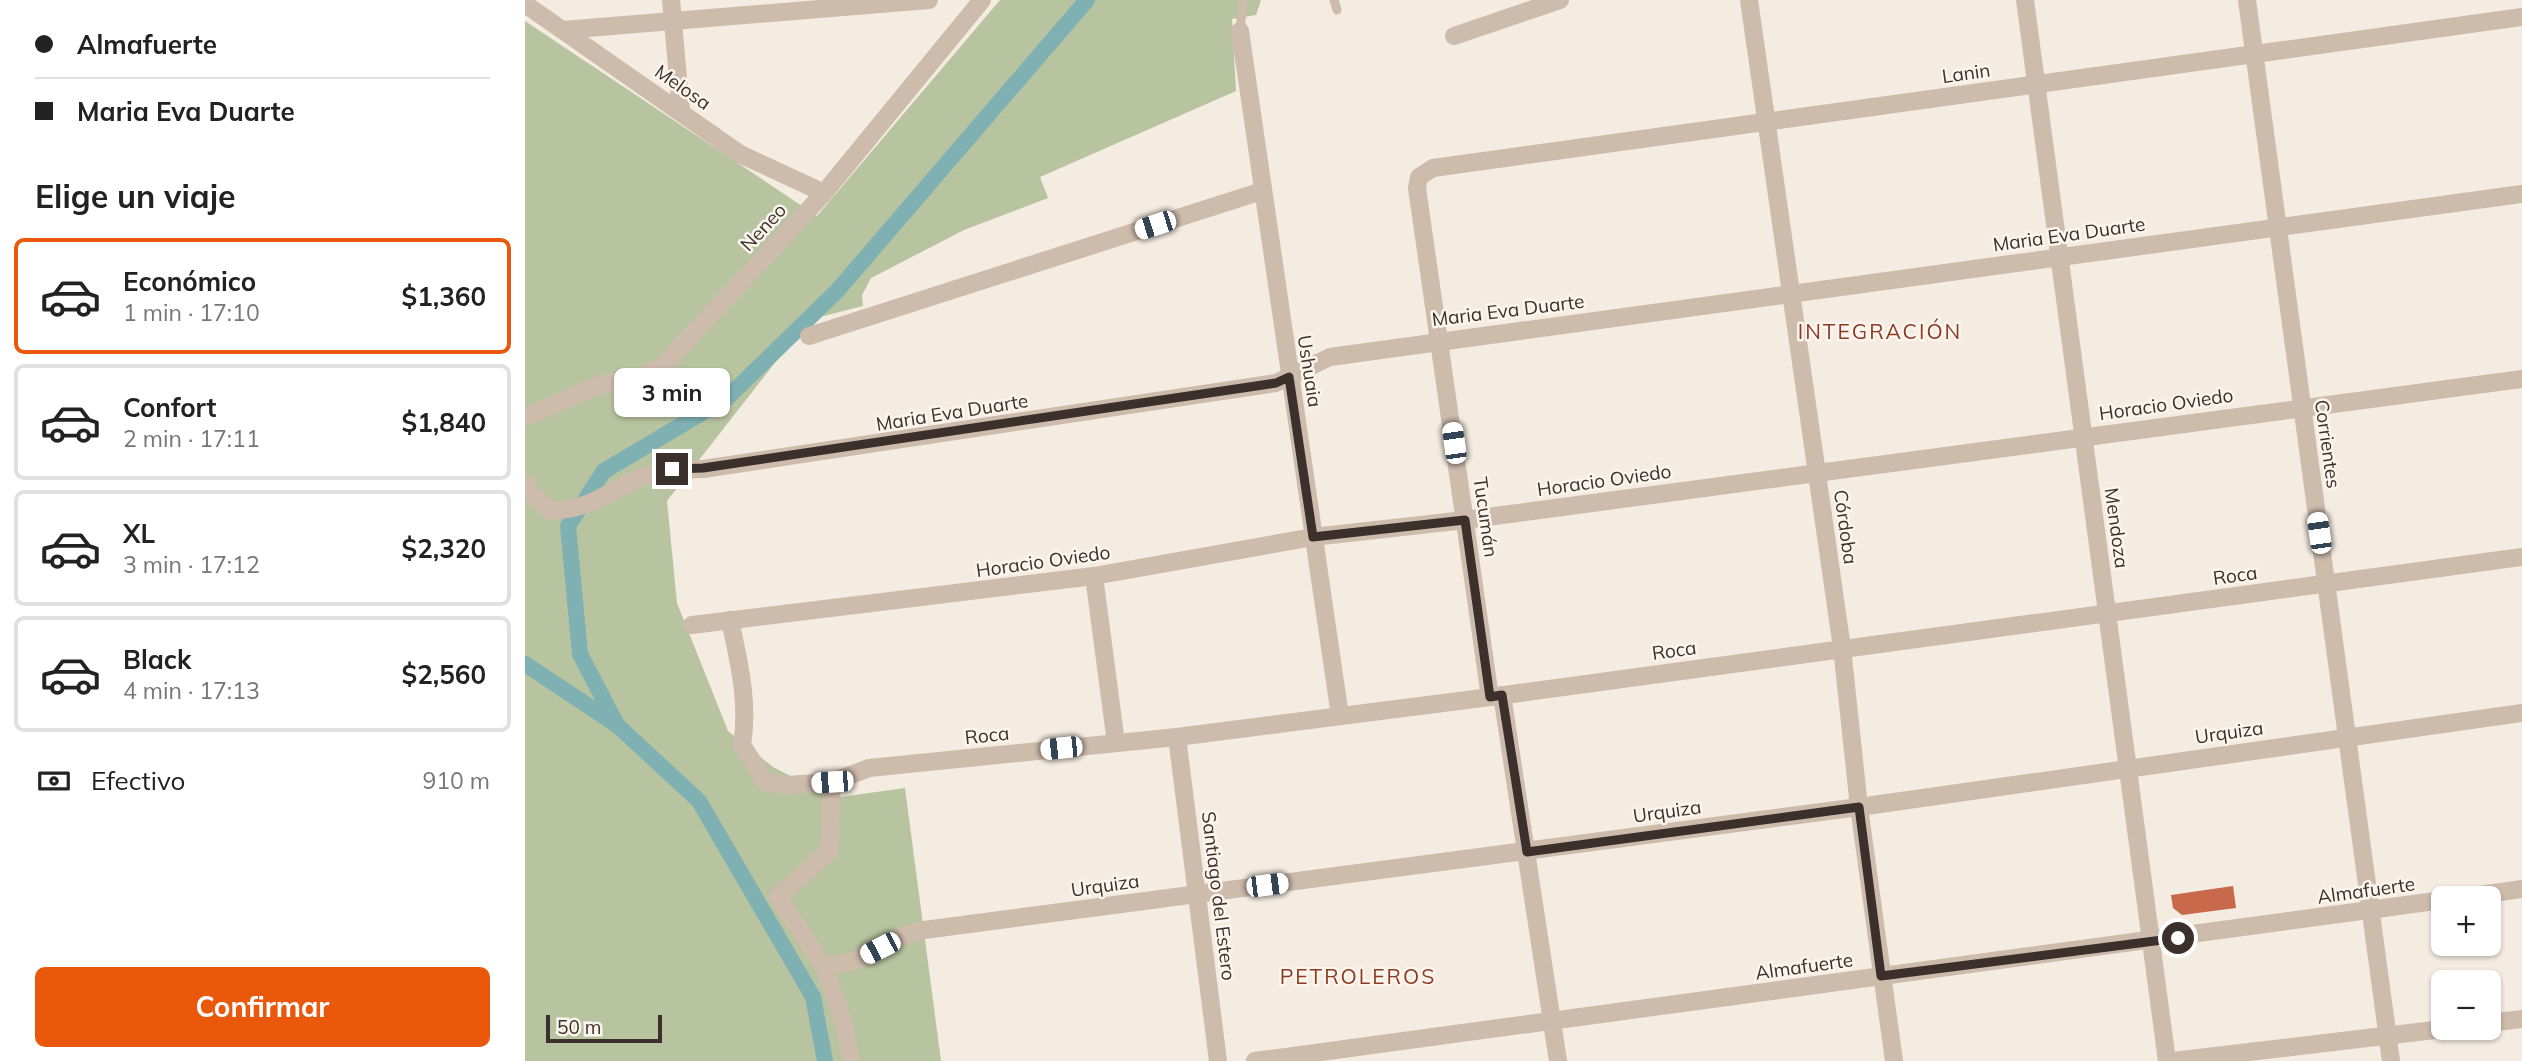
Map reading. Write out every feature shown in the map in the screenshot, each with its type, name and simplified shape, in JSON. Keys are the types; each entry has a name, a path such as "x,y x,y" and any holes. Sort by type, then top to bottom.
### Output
{"street":[{"path":"671,0 681,111"},
{"path":"563,30 827,4 929,0"},
{"name":"Neneo","path":"525,417 599,385 642,376 664,365 824,193 982,0"},
{"path":"1454,36 1560,0"},
{"name":"Córdoba","path":"1749,0 1842,648 1859,807 1894,1061"},
{"name":"Mendoza","path":"2025,0 2167,1061"},
{"name":"Corrientes","path":"2247,0 2368,911 2391,1061"},
{"name":"Melosa","path":"532,5 563,30 740,153 824,193"},
{"name":"Lanin","path":"1419,177 1433,168 2522,17"},
{"name":"Ushuaia","path":"1240,31 1340,716"},
{"name":"Tucumán","path":"1419,177 1417,188 1465,520 1527,852 1558,1061"},
{"path":"809,336 1262,191"},
{"name":"Maria Eva Duarte","path":"525,483 534,497 552,511 579,509 634,480 672,469 703,468 895,442 1276,383 1330,357 2522,194"},
{"name":"Horacio Oviedo","path":"692,625 1094,576 1313,537 1465,520 2522,379"},
{"name":"Roca","path":"730,621 743,685 746,723 742,745 753,766 766,782 787,785 832,782 869,768 1177,737 2107,615 2522,557"},
{"path":"1094,576 1116,743"},
{"name":"Urquiza","path":"824,967 857,960 903,936 924,930 1859,807 2522,713"},
{"name":"Santiago del Estero","path":"1177,737 1218,1061"},
{"path":"832,782 829,850 778,897 824,967 843,1020 851,1061"},
{"path":"2501,892 2522,889"},
{"name":"Almafuerte","path":"1255,1061 1554,1023 2431,902"},
{"path":"2501,1022 2522,1019"},
{"path":"2173,1061 2431,1031"}],"lane":[{"path":"1240,31 1243,0"},
{"path":"1334,0 1337,10"}],"green space":[{"path":"1000,0 1261,0 1256,15 1232,19 1236,91 1040,177 1048,198 964,230 871,278 862,295 863,306 820,317 784,351 667,501 677,603 728,731 773,767 833,798 905,788 941,1061 525,1061 525,21 817,216"}],"building":[{"path":"2233,886 2236,908 2182,915 2173,908 2171,895"}],"waterway":[{"path":"617,725 580,654 568,526 604,471 727,398 837,291 1087,0"},
{"path":"525,664 617,725 699,801 813,997 825,1061"}],"district":[{"name":"INTEGRACIÓN","path":"1880,331"},
{"name":"PETROLEROS","path":"1358,976"}],"route":[{"path":"672,469 703,468 895,442 1276,383 1289,377 1313,537 1465,520 1490,697 1502,695 1527,852 1859,807 1881,976 2178,938"}]}
